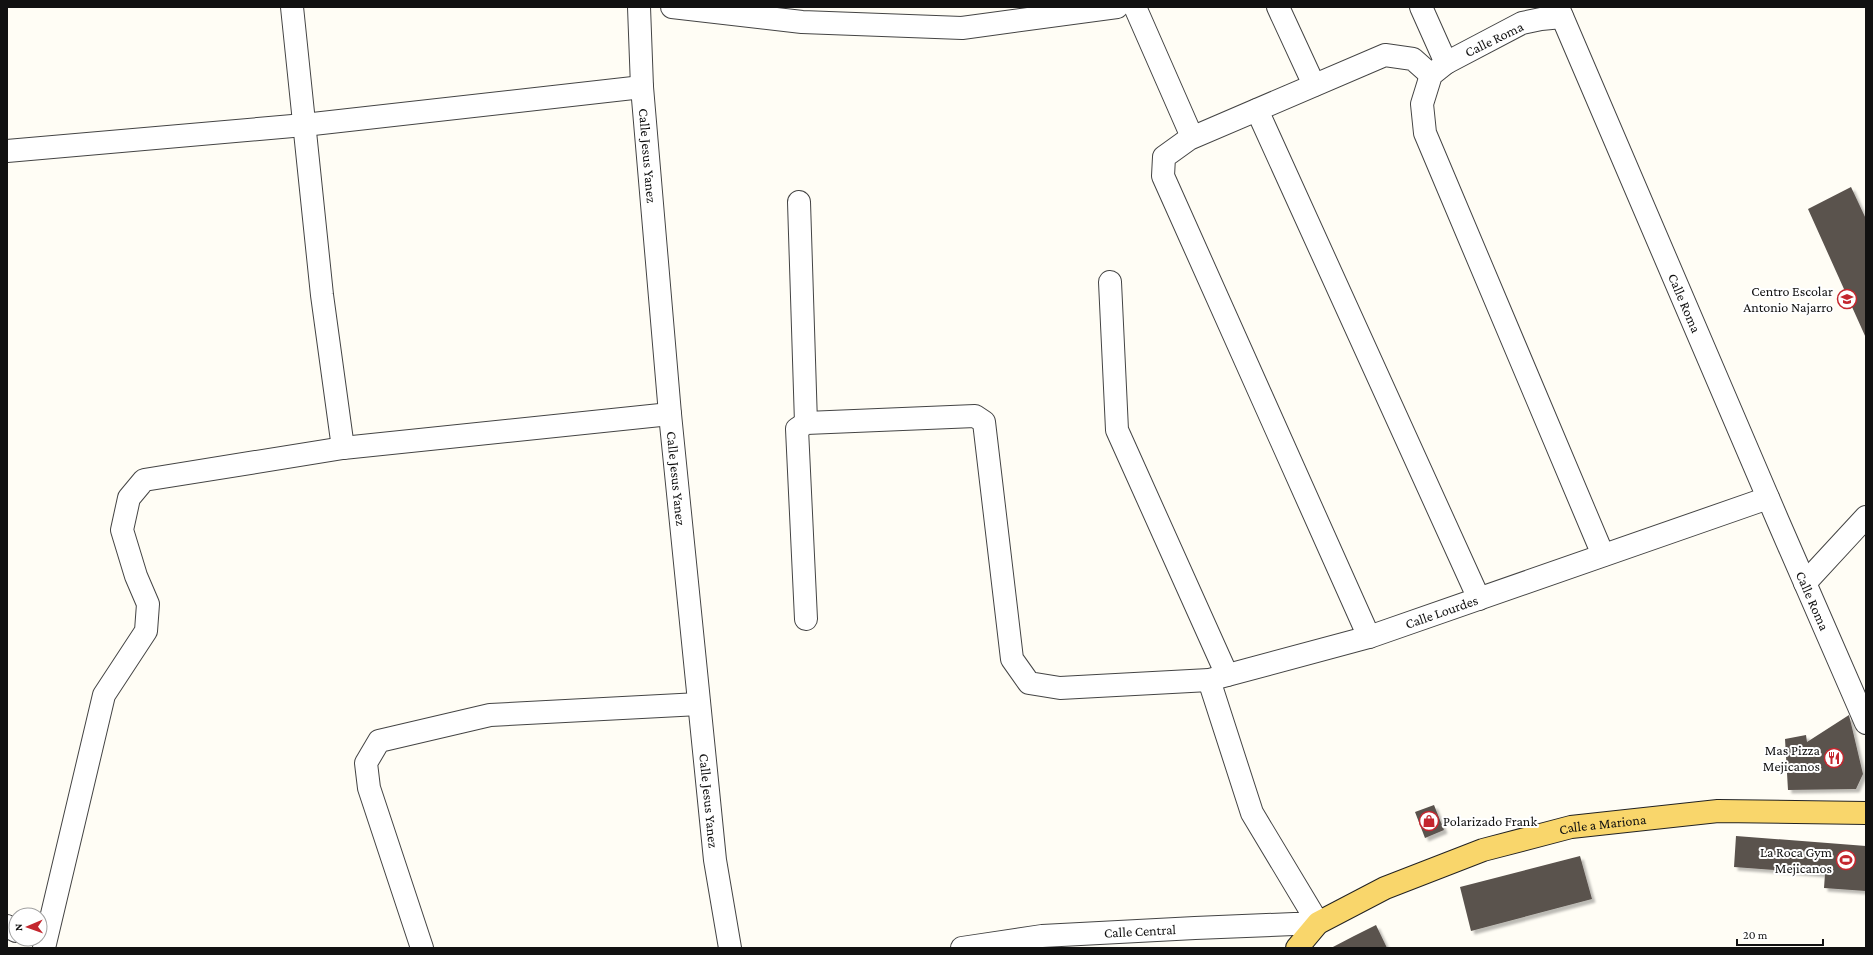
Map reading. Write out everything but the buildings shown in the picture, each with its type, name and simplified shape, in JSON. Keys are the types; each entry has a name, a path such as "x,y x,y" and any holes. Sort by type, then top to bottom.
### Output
{"main road":[{"name":"Calle a Mariona","path":"1297,948 1318,923 1385,888 1483,850 1571,827 1718,811 1866,813"}],"street":[{"path":"292,7 322,295 343,448"},
{"name":"Calle Jesus Yanez","path":"639,7 642,87 670,414 715,860 730,948"},
{"path":"672,7 802,22 962,28 1116,7"},
{"path":"1135,7 1192,138"},
{"path":"1278,7 1314,85"},
{"path":"1421,7 1439,69 1422,104 1425,133 1603,556"},
{"name":"Calle Roma","path":"1439,69 1522,23 1560,12 1866,723"},
{"path":"1369,637 1163,176 1164,157 1192,138 1385,55 1413,59 1439,69"},
{"path":"7,151 304,125 642,87"},
{"path":"1257,110 1479,599"},
{"path":"799,202 806,423 797,428 806,619"},
{"path":"1110,282 1117,430 1218,678 1252,813 1318,923"},
{"path":"44,948 104,695 146,631 148,604 136,576 122,530 129,498 144,480 343,448 670,414"},
{"name":"Calle Lourdes","path":"806,423 975,416 984,422 1012,659 1029,683 1060,688 1218,678 1369,637 1768,498"},
{"path":"1805,583 1866,517"},
{"path":"422,948 369,788 366,763 379,741 490,715 699,704"},
{"name":"Calle Central","path":"962,948 1042,936 1318,923"}],"place":[{"name":"Centro Escolar Antonio Najarro","path":"1847,299"},
{"name":"Mas Pizza Mejicanos","path":"1834,758"},
{"name":"Polarizado Frank","path":"1429,821"},
{"name":"La Roca Gym Mejicanos","path":"1846,860"}]}
